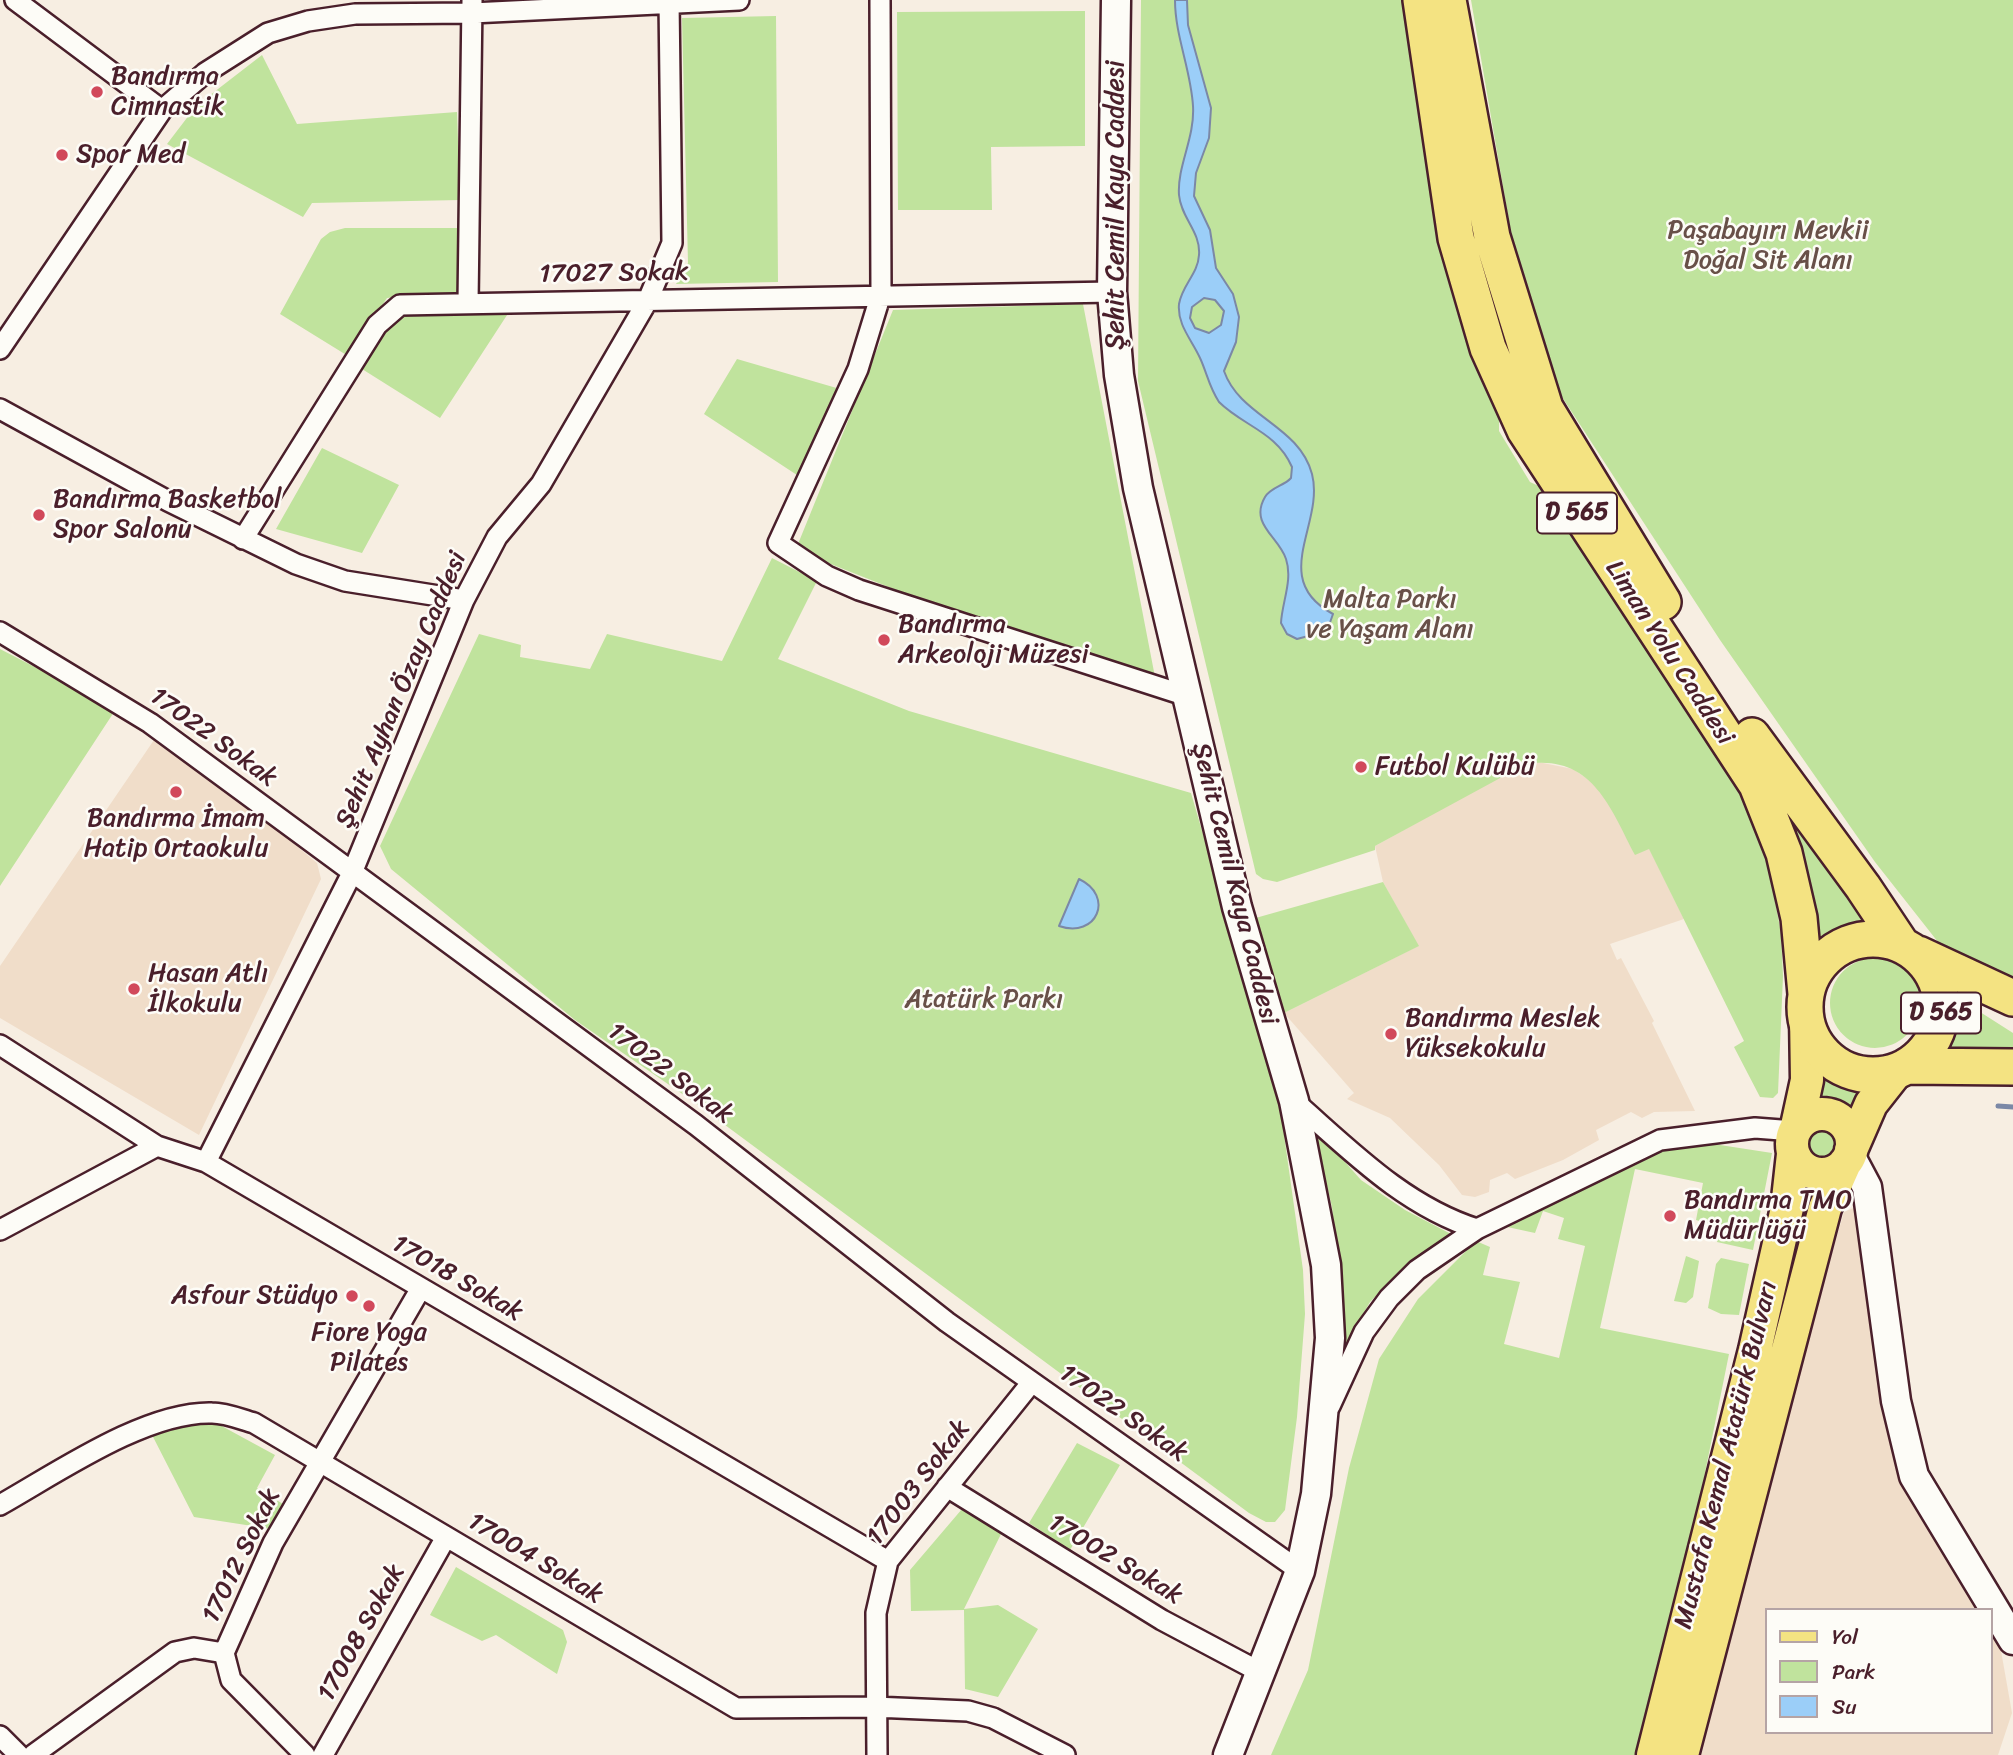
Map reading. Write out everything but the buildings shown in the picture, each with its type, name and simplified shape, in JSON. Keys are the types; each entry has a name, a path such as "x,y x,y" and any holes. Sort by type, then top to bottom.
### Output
{"highway":[{"name":"Liman Yolu Caddesi","path":"1421,0 1455,238 1488,348 1525,430 1757,785 1783,853 1799,918 1806,1004"},
{"name":"Liman Yolu Caddesi","path":"1448,0 1492,237 1545,408 1655,589 1747,729 1909,949 2013,998"},
{"name":"D 565","path":"1902,1068 1924,1053 1936,1034 1941,1013 1940,991 1932,971 1909,949 1881,938 1861,939 1842,946 1825,958 1813,975 1806,1004 1811,1033 1821,1049 1834,1062 1865,1074 1902,1068 2013,1067"}],"main road":[{"name":"Mustafa Kemal Atatürk Bulvarı","path":"1653,1755 1755,1350 1787,1208 1794,1140 1807,1080 1806,1004"},
{"name":"Mustafa Kemal Atatürk Bulvarı","path":"1682,1755 1825,1208 1871,1104 1902,1068"},
{"path":"1814,1114 1834,1116 1849,1130 1849,1156 1830,1173 1812,1173 1804,1168 1794,1140 1814,1114"}],"street":[{"path":"15,0 162,110"},
{"path":"0,349 162,110 205,73 268,33 308,21 355,14 472,6 738,0"},
{"path":"880,0 881,294 858,369 778,543 827,576 859,590 1187,696"},
{"name":"Şehit Cemil Kaya Caddesi","path":"1116,0 1112,292 1114,335 1127,428 1237,907 1294,1101 1326,1265 1330,1338 1316,1494 1300,1571 1228,1755"},
{"name":"Şehit Ayhan Özay Caddesi","path":"206,1162 352,873 464,600 497,537 541,484 648,300 672,243 669,1"},
{"path":"468,303 472,6"},
{"name":"17027 Sokak","path":"243,539 384,317 393,309 411,303 1112,292"},
{"path":"0,409 243,539 296,564 345,581 464,600"},
{"name":"17022 Sokak","path":"0,632 150,723 696,1125 947,1322 1300,1571"},
{"name":"17018 Sokak","path":"0,1045 157,1146 206,1162 888,1561"},
{"path":"1294,1101 1399,1191 1446,1219 1476,1228"},
{"path":"1325,1417 1364,1332 1389,1298 1417,1270 1476,1228 1660,1140 1703,1132 1745,1130 1794,1140"},
{"path":"0,1230 157,1146"},
{"path":"1849,1156 1867,1187 1870,1201 1895,1401 1914,1476 2013,1640"},
{"name":"17012 Sokak","path":"33,1755 175,1652 194,1648 224,1653 273,1543 421,1288"},
{"name":"17003 Sokak","path":"877,1755 874,1707 876,1613 888,1561 1032,1382"},
{"name":"17004 Sokak","path":"0,1505 141,1427 196,1414 213,1413 254,1423 736,1708 874,1707 981,1714 1065,1755"},
{"name":"17002 Sokak","path":"947,1487 1162,1620 1260,1672"},
{"name":"17008 Sokak","path":"323,1755 446,1537"},
{"path":"224,1653 231,1680 305,1755"},
{"path":"0,1736 19,1755"}],"shaded area":[{"name":"Hasan Atlı İlkokulu","path":"156,737 166,737 317,863 321,879 199,1135 0,1018 0,966"},
{"path":"1538,762 1573,769 1592,782 1649,848 1684,919 1610,944 1617,960 1621,958 1654,1021 1652,1023 1695,1111 1654,1112 1642,1118 1631,1112 1596,1130 1599,1140 1563,1160 1515,1179 1507,1173 1490,1180 1489,1192 1475,1197 1462,1195 1439,1165 1390,1118 1347,1099 1354,1093 1284,1013 1418,946 1383,882 1375,846 1515,768"},
{"path":"1870,1201 1906,1481 1979,1608 1764,1608 1764,1734 1992,1734 1992,1631 2000,1645 2012,1713 1998,1755 1697,1755 1787,1406 1844,1212"}],"green space":[{"name":"Malta Parkı ve Yaşam Alanı","path":"1141,0 1403,0 1440,237 1499,410 1499,431 1530,482 1543,488 1719,752 1748,803 1767,857 1781,933 1783,976 1778,1093 1773,1098 1760,1097 1734,1047 1744,1041 1649,849 1635,855 1607,802 1583,776 1567,767 1549,763 1526,764 1375,846 1375,850 1277,882 1263,879 1256,874 1138,381"},
{"name":"Paşabayırı Mevkii Doğal Sit Alanı","path":"1471,0 2013,0 2013,982 1938,942 1875,862 1720,640 1562,397 1519,280"},
{"path":"1085,11 1085,146 991,147 992,210 898,210 897,12"},
{"path":"776,16 778,282 676,284 688,263 682,18"},
{"path":"262,55 297,124 457,112 460,200 312,203 303,217 167,144 196,106"},
{"path":"345,228 463,228 459,292 387,298 348,356 280,314 321,239 330,232"},
{"path":"1083,304 1155,677 929,603 818,559 798,544 893,310"},
{"path":"413,311 509,312 440,418 362,369 389,329"},
{"path":"737,359 840,389 800,477 704,414"},
{"path":"322,448 399,485 362,553 276,529"},
{"name":"Atatürk Parkı","path":"772,558 817,581 778,659 909,711 1191,793 1278,1092 1303,1270 1305,1314 1297,1417 1285,1510 1275,1522 1266,1522 1249,1513 694,1102 575,1020 391,869 380,846 479,634 521,645 520,657 590,669 607,634 722,661"},
{"path":"0,649 116,709 0,886"},
{"path":"1768,779 1876,923 1842,929 1818,942"},
{"path":"1383,882 1419,946 1284,1013 1252,919"},
{"path":"1875,958 1892,961 1907,971 1917,986 1920,1003 1917,1020 1907,1035 1892,1045 1875,1048 1858,1045 1843,1035 1833,1020 1830,1003 1833,986 1843,971 1858,961"},
{"path":"1955,996 2013,1033 2013,1049 1983,1049 1938,1058 1952,1028"},
{"path":"1817,1066 1843,1083 1871,1091 1861,1110 1838,1102 1813,1102"},
{"path":"1313,1126 1361,1180 1405,1210 1451,1234 1405,1266 1370,1302 1335,1362 1339,1276 1332,1207"},
{"path":"1824,1126 1836,1131 1841,1143 1836,1155 1824,1160 1812,1155 1807,1143 1812,1131"},
{"path":"1681,1139 1772,1153 1753,1250 1717,1242 1720,1227 1696,1220 1703,1183 1635,1169 1600,1328 1729,1354 1691,1542 1641,1755 1271,1755 1308,1670 1349,1468 1379,1359 1418,1299 1476,1241 1490,1247 1483,1275 1520,1282 1504,1344 1559,1358 1585,1246 1558,1239 1564,1218 1543,1211 1535,1233 1498,1225"},
{"path":"1686,1256 1699,1261 1693,1297 1686,1303 1674,1301"},
{"path":"1721,1258 1749,1264 1739,1315 1721,1314 1708,1308 1716,1264"},
{"path":"199,1419 218,1424 275,1455 257,1488 283,1504 272,1529 194,1517 150,1431"},
{"path":"1077,1443 1120,1465 1070,1550 1029,1523"},
{"path":"962,1509 973,1509 1003,1530 964,1609 998,1605 1038,1629 998,1697 965,1689 964,1610 911,1611 910,1570"},
{"path":"456,1567 563,1630 567,1642 557,1674 496,1635 482,1641 430,1615"}],"water":[{"path":"1175,0 1187,0 1188,25 1211,108 1209,138 1196,173 1194,196 1210,230 1216,268 1233,294 1239,317 1236,342 1224,371 1243,400 1295,444 1305,457 1312,474 1312,512 1301,568 1304,584 1314,600 1333,614 1327,631 1297,639 1287,634 1281,623 1288,583 1286,559 1263,523 1261,515 1265,497 1291,478 1292,467 1278,445 1219,402 1180,319 1179,304 1196,268 1199,247 1179,195 1193,106","holes":["1204,298 1215,300 1224,311 1221,325 1209,333 1195,328 1190,318 1192,307"]},
{"path":"1079,879 1090,886 1096,895 1099,905 1097,914 1083,927 1059,926"}],"waterway":[{"path":"1998,1106 2013,1107"}],"place":[{"name":"Bandırma Cimnastik","path":"97,92"},
{"name":"Spor Med","path":"62,155"},
{"name":"Bandırma Basketbol Spor Salonu","path":"39,515"},
{"name":"Bandırma Arkeoloji Müzesi","path":"884,640"},
{"name":"Futbol Kulübü","path":"1361,767"},
{"name":"Bandırma İmam Hatip Ortaokulu","path":"176,792"},
{"name":"Hasan Atlı İlkokulu","path":"134,989"},
{"name":"Bandırma Meslek Yüksekokulu","path":"1391,1034"},
{"name":"Bandırma TMO Müdürlüğü","path":"1670,1216"},
{"name":"Asfour Stüdyo","path":"352,1296"},
{"name":"Fiore Yoga Pilates","path":"369,1306"}]}
